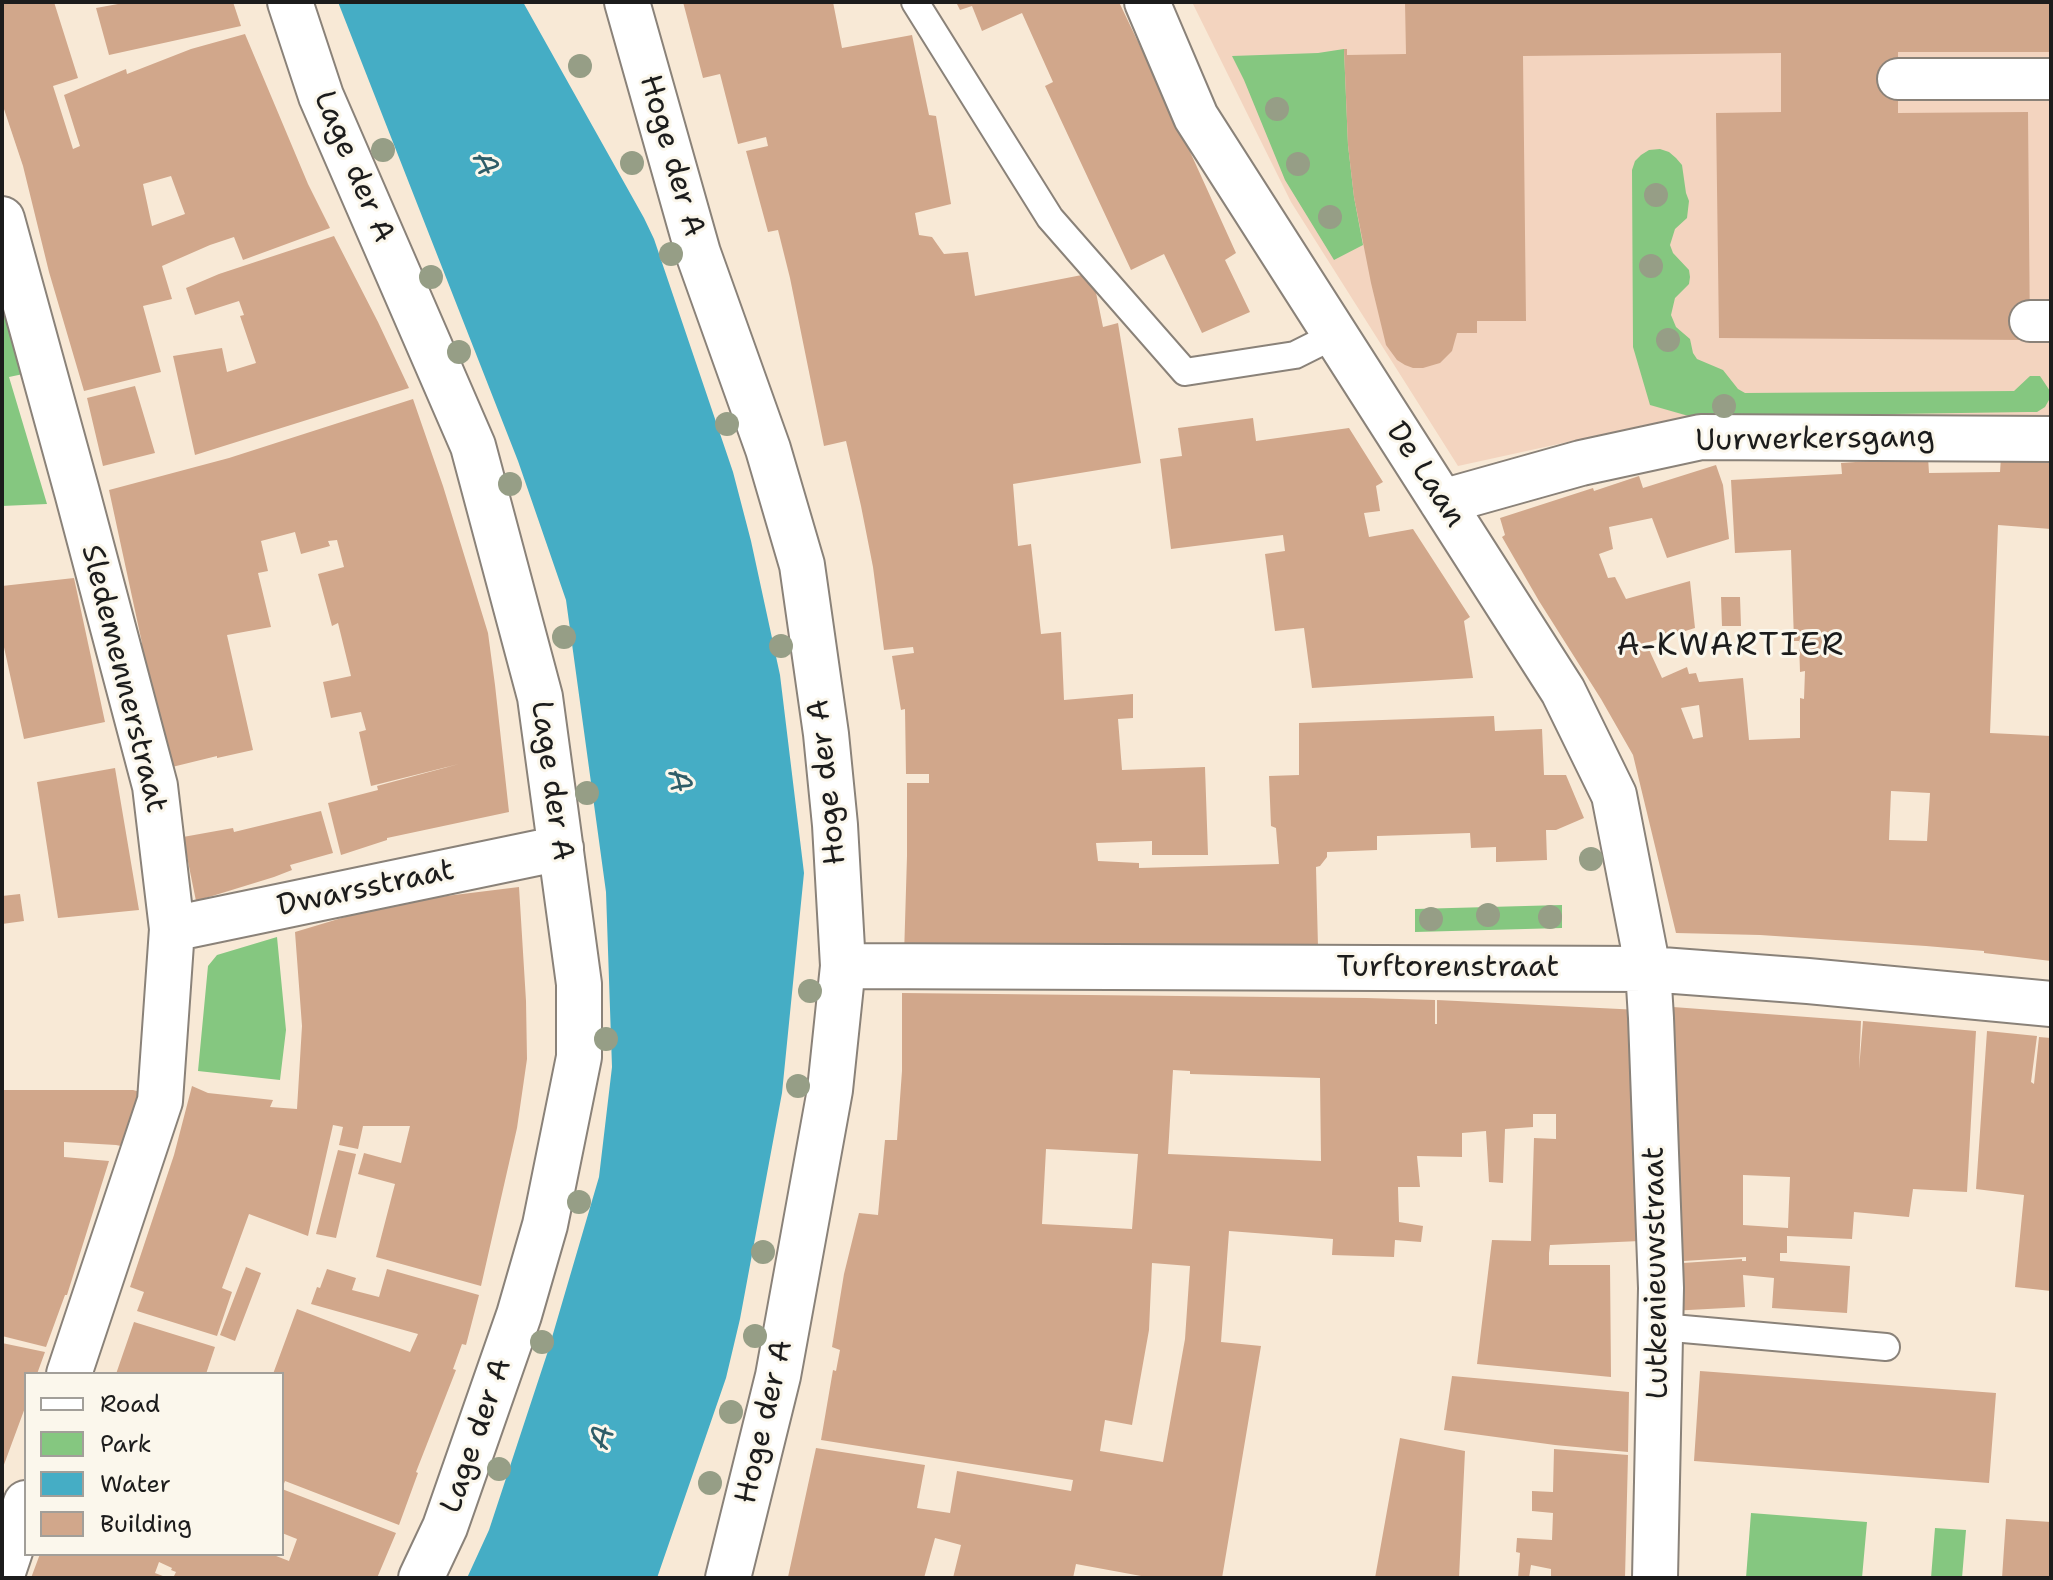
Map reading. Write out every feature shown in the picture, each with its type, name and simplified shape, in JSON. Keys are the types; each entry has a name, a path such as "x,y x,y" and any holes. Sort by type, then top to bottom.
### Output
{"street":[{"name":"Lage der A","path":"290,2 321,96 473,446 540,697 579,984 579,1057 545,1225 519,1315 445,1527 421,1578"},
{"name":"Hoge der A","path":"627,2 698,253 768,449 802,565 835,825 843,966 830,1090 781,1361 728,1578"},
{"name":"De Laan","path":"1147,2 1196,117 1563,691 1614,795 1648,969"},
{"path":"1898,79 2051,79"},
{"name":"Sledemennerstraat","path":"2,219 155,786 172,929 160,1101 70,1372"},
{"name":"Uurwerkersgang","path":"1442,502 1581,463 1701,437 2051,439"},
{"name":"Dwarsstraat","path":"172,929 561,848"},
{"name":"Turftorenstraat","path":"843,966 1648,969 2051,1004"},
{"name":"Lutkenieuwstraat","path":"1648,969 1661,1327 1655,1578"},
{"path":"2,1575 24,1509"}],"lane":[{"path":"915,2 1050,218 1185,372 1295,355 1335,335"},
{"path":"1661,1327 1886,1347"}],"shaded area":[{"path":"1192,2 2051,2 2051,422 1682,417 1458,466 1291,202"}],"green space":[{"path":"1344,49 1348,145 1363,245 1334,260 1285,180 1232,56"},
{"path":"1660,149 1669,152 1682,165 1689,201 1687,218 1675,229 1670,245 1673,253 1689,270 1689,284 1675,298 1671,315 1676,327 1690,339 1697,359 1723,370 1738,389 1745,393 2014,391 2030,376 2040,376 2050,391 2045,407 2037,412 1692,417 1650,405 1633,347 1632,170 1641,155"},
{"path":"2,285 28,373 9,377 47,504 2,506"},
{"path":"1562,905 1562,928 1415,932 1415,909"},
{"path":"277,937 286,1030 280,1080 198,1071 208,966 217,955"},
{"path":"1751,1513 1867,1522 1862,1578 1746,1578"},
{"path":"1935,1528 1966,1530 1962,1578 1931,1578"}],"water":[{"name":"A","path":"338,2 523,2 654,239 733,472 780,675 804,873 782,1093 726,1378 657,1578 467,1578 489,1530 548,1351 599,1177 612,1067 606,892 566,600 518,461"}],"building":[{"path":"2,2 54,2 78,78 53,86 73,149 80,146 64,95 126,69 127,74 191,49 245,34 308,184 330,228 243,260 234,237 162,266 172,299 143,306 161,372 84,391 49,272 23,166 2,103","holes":["171,176 185,214 152,226 143,184"]},
{"path":"129,2 233,2 241,26 109,55 96,8"},
{"path":"683,2 833,2 842,48 912,35 929,115 936,116 951,204 915,213 919,235 932,237 944,254 968,252 975,296 1092,273 1103,327 1118,323 1141,463 1013,484 1018,546 1031,544 1041,634 1061,632 1064,700 1133,694 1133,718 1118,719 1122,770 1205,767 1208,855 1152,855 1152,841 1096,843 1098,861 1139,863 1139,868 1279,864 1276,828 1271,826 1269,776 1299,775 1299,723 1494,716 1495,731 1542,729 1544,775 1566,775 1584,818 1556,830 1546,830 1547,860 1496,862 1496,847 1471,848 1470,833 1377,836 1377,850 1327,852 1327,857 1316,867 1318,947 904,956 907,783 929,783 929,774 906,774 905,709 901,710 892,656 914,653 913,647 884,650 873,567 846,441 824,446 778,230 768,232 746,151 768,146 766,137 738,144 720,74 703,78"},
{"path":"956,2 1119,2 1236,253 1225,260 1250,312 1202,333 1164,254 1131,270 1045,86 1053,82 1022,13 982,31 972,6 960,10"},
{"path":"1405,2 2051,2 2051,52 1898,52 1898,113 2028,112 2030,340 1719,338 1716,113 1781,112 1781,53 1523,56 1526,321 1477,321 1477,333 1457,333 1452,351 1440,363 1423,368 1405,365 1386,345 1354,197 1348,145 1344,49 1347,49 1347,55 1406,54"},
{"path":"334,236 409,388 195,455 173,356 222,348 227,372 256,363 240,316 244,315 239,301 195,315 186,288"},
{"path":"135,386 155,453 103,466 87,398"},
{"path":"413,399 488,633 509,812 387,838 341,855 328,803 459,764 371,786 359,732 366,730 361,712 331,718 323,682 351,676 338,623 332,626 318,574 344,567 337,540 328,541 330,546 301,554 295,532 261,541 268,571 258,573 271,627 227,635 253,750 168,768 109,490 229,458"},
{"path":"1253,418 1256,441 1349,428 1383,482 1376,486 1380,511 1364,513 1369,537 1413,529 1470,617 1464,621 1473,678 1312,688 1304,628 1275,631 1265,554 1285,551 1283,535 1171,549 1160,459 1182,456 1178,428"},
{"path":"1928,457 1929,473 2000,472 2001,457 2051,463 2051,529 1998,525 1990,733 2051,736 2051,961 1926,946 1676,933 1633,755 1502,537 1505,535 1500,518 1639,476 1643,488 1716,465 1723,485 1729,539 1667,558 1652,518 1609,527 1613,549 1599,554 1608,578 1615,577 1626,599 1690,581 1695,628 1646,643 1662,678 1687,667 1689,674 1696,673 1699,682 1743,678 1749,740 1800,738 1800,698 1804,699 1805,671 1800,672 1799,641 1794,641 1791,550 1735,553 1731,480 1842,474 1841,463","holes":["1699,705 1703,737 1693,739 1681,708","1891,791 1930,793 1927,841 1889,840"]},
{"path":"74,578 105,722 24,739 2,638 2,586"},
{"path":"1721,597 1740,597 1741,626 1722,626"},
{"path":"115,768 139,910 58,918 37,782"},
{"path":"321,811 333,853 290,865 292,870 274,877 196,901 183,837 233,828 234,832"},
{"path":"519,887 527,1059 517,1128 481,1286 376,1257 395,1184 358,1174 364,1153 401,1163 410,1126 363,1126 358,1149 339,1145 343,1127 333,1125 308,1236 249,1214 222,1288 232,1292 217,1336 137,1311 144,1292 130,1287 174,1155 192,1086 208,1093 273,1100 270,1107 297,1109 302,1026 295,932 385,905"},
{"path":"20,894 24,921 2,924 2,896"},
{"path":"902,993 1435,1000 1435,1024 1437,1000 1640,1010 1640,1241 1550,1245 1549,1253 1549,1265 1610,1265 1611,1377 1477,1364 1492,1240 1531,1241 1534,1138 1556,1139 1556,1114 1533,1114 1533,1127 1505,1129 1503,1183 1489,1182 1486,1131 1462,1133 1462,1157 1417,1156 1420,1187 1398,1187 1399,1222 1423,1226 1421,1242 1395,1240 1394,1257 1332,1255 1333,1239 1229,1231 1221,1342 1261,1346 1222,1578 1152,1578 1076,1564 1073,1578 953,1578 961,1545 935,1538 924,1578 788,1577 816,1448 925,1465 917,1508 950,1513 957,1471 1071,1491 1073,1480 821,1440 833,1370 836,1371 840,1350 832,1347 844,1274 859,1213 878,1215 885,1140 897,1140 902,1071","holes":["1173,1070 1190,1071 1190,1074 1320,1078 1321,1161 1168,1154","1046,1149 1138,1154 1132,1229 1042,1224","1152,1263 1190,1266 1185,1339 1163,1462 1100,1451 1105,1420 1132,1425 1149,1330"]},
{"path":"1673,1007 1861,1021 1859,1069 1863,1021 1976,1031 1967,1192 1913,1189 1909,1217 1854,1212 1852,1239 1787,1236 1787,1253 1780,1253 1780,1261 1850,1266 1847,1313 1772,1308 1774,1278 1743,1275 1745,1307 1670,1311 1668,1264 1746,1261 1746,1257 1668,1262 1667,1111 1677,1111","holes":["1743,1175 1790,1177 1788,1228 1743,1225"]},
{"path":"1987,1031 2037,1036 2031,1082 2034,1084 2039,1037 2051,1038 2051,1291 2015,1287 2024,1195 1976,1189"},
{"path":"2,1090 133,1090 148,1094 135,1149 64,1142 64,1157 109,1161 67,1295 46,1347 2,1336"},
{"path":"338,1150 356,1154 336,1238 316,1234"},
{"path":"246,1267 261,1273 235,1341 220,1335"},
{"path":"327,1269 356,1278 352,1290 379,1297 387,1269 479,1295 466,1345 462,1344 453,1369 456,1370 399,1525 285,1481 284,1484 284,1372 274,1372 297,1309 410,1352 418,1334 311,1304 317,1287 320,1288"},
{"path":"134,1322 215,1347 207,1372 117,1372"},
{"path":"2,1343 45,1352 38,1372 24,1372 24,1410 2,1470"},
{"path":"1700,1371 1996,1393 1989,1483 1694,1461"},
{"path":"1452,1376 1629,1392 1628,1452 1444,1430"},
{"path":"1400,1438 1465,1451 1459,1578 1375,1578"},
{"path":"1554,1449 1628,1455 1625,1578 1551,1578 1551,1569 1531,1565 1529,1578 1518,1578 1520,1553 1516,1552 1517,1538 1552,1540 1553,1513 1532,1511 1532,1491 1553,1492"},
{"path":"284,1490 396,1533 377,1578 173,1578 176,1572 159,1562 155,1573 168,1578 31,1578 39,1556 276,1556 289,1561 297,1539 284,1534"},
{"path":"2006,1519 2051,1522 2051,1578 2002,1578"}],"district":[{"name":"A-KWARTIER","path":"1731,647"}]}
